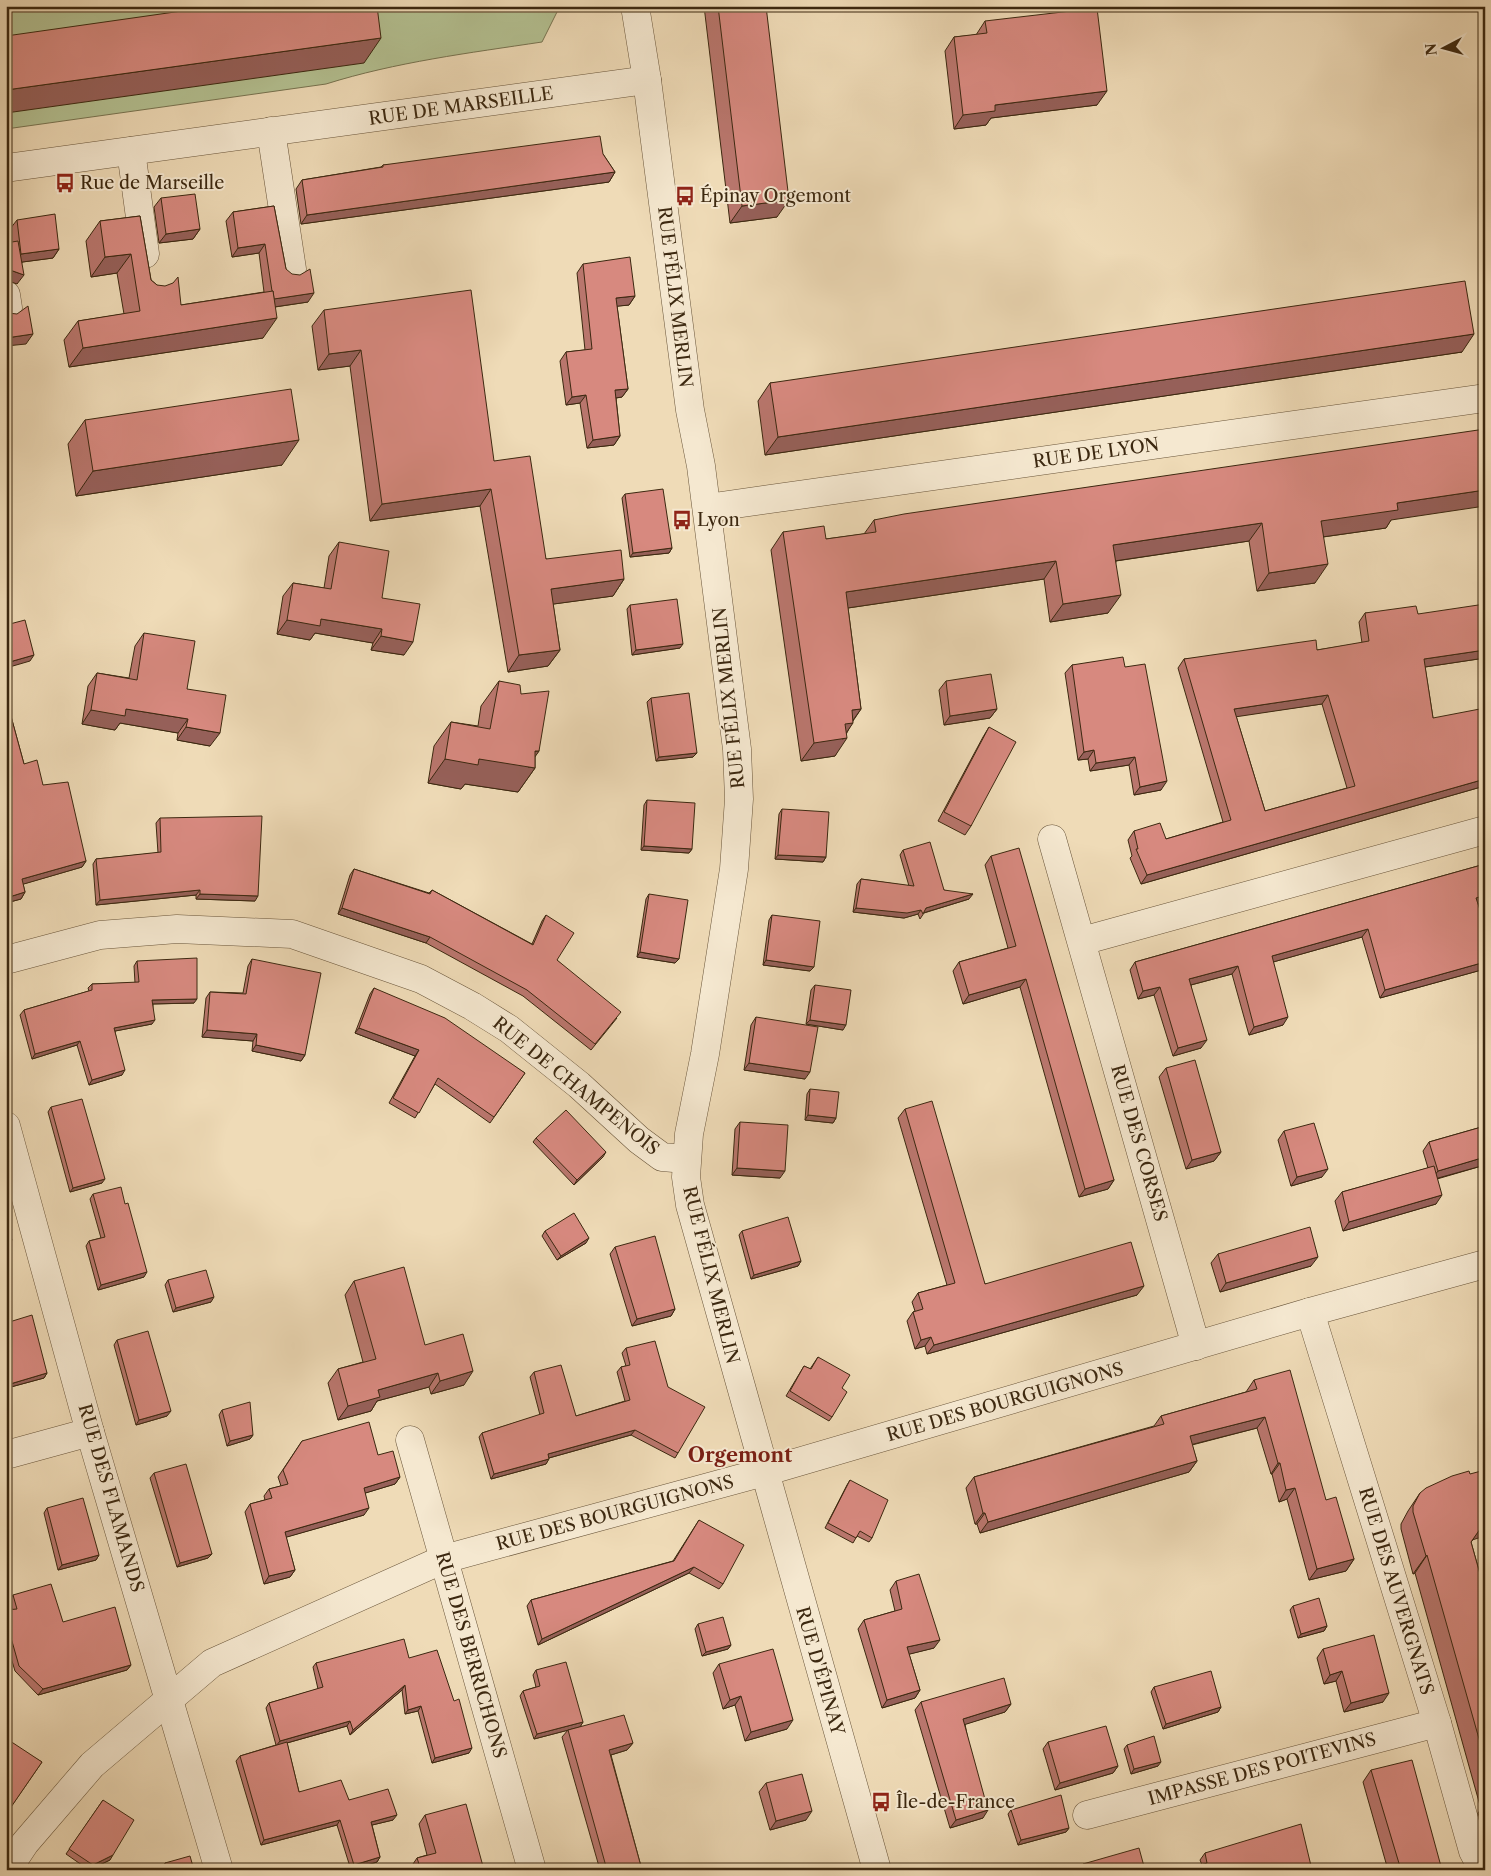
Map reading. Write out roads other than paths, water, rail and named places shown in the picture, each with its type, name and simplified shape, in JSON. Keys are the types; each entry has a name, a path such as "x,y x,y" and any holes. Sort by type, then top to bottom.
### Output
{"street":[{"name":"RUE FÉLIX MERLIN","path":"635,6 647,80 690,410 707,508 735,725 738,799 730,901 686,1159 690,1204 764,1472"},
{"name":"RUE DE MARSEILLE","path":"6,168 647,80"},
{"path":"271,131 292,269"},
{"path":"131,151 148,281"},
{"name":"RUE DE LYON","path":"707,508 1485,398"},
{"path":"1082,941 1485,830"},
{"name":"RUE DES CORSES","path":"1052,839 1196,1346"},
{"name":"RUE DE CHAMPENOIS","path":"6,960 100,934 176,929 292,934 421,979 472,1006 509,1030 579,1085 639,1140 662,1157 686,1159"},
{"name":"RUE DES FLAMANDS","path":"6,1126 90,1432 219,1870"},
{"name":"RUE DES BOURGUIGNONS","path":"7,1870 25,1843 92,1765 212,1663 444,1559 764,1472 1310,1312 1485,1264"},
{"name":"RUE DES AUVERGNATS","path":"1310,1312 1436,1723 1473,1851 1483,1870"},
{"path":"6,1456 90,1432"},
{"name":"RUE DES BERRICHONS","path":"410,1440 532,1870"},
{"name":"RUE D'ÉPINAY","path":"764,1472 877,1870"},
{"name":"IMPASSE DES POITEVINS","path":"1087,1815 1436,1723"}],"place":[{"name":"Rue de Marseille","path":"65,183"},
{"name":"Épinay Orgemont","path":"685,196"},
{"name":"Lyon","path":"682,520"},
{"name":"Île-de-France","path":"881,1802"}],"district":[{"name":"Orgemont","path":"740,1455"}]}
